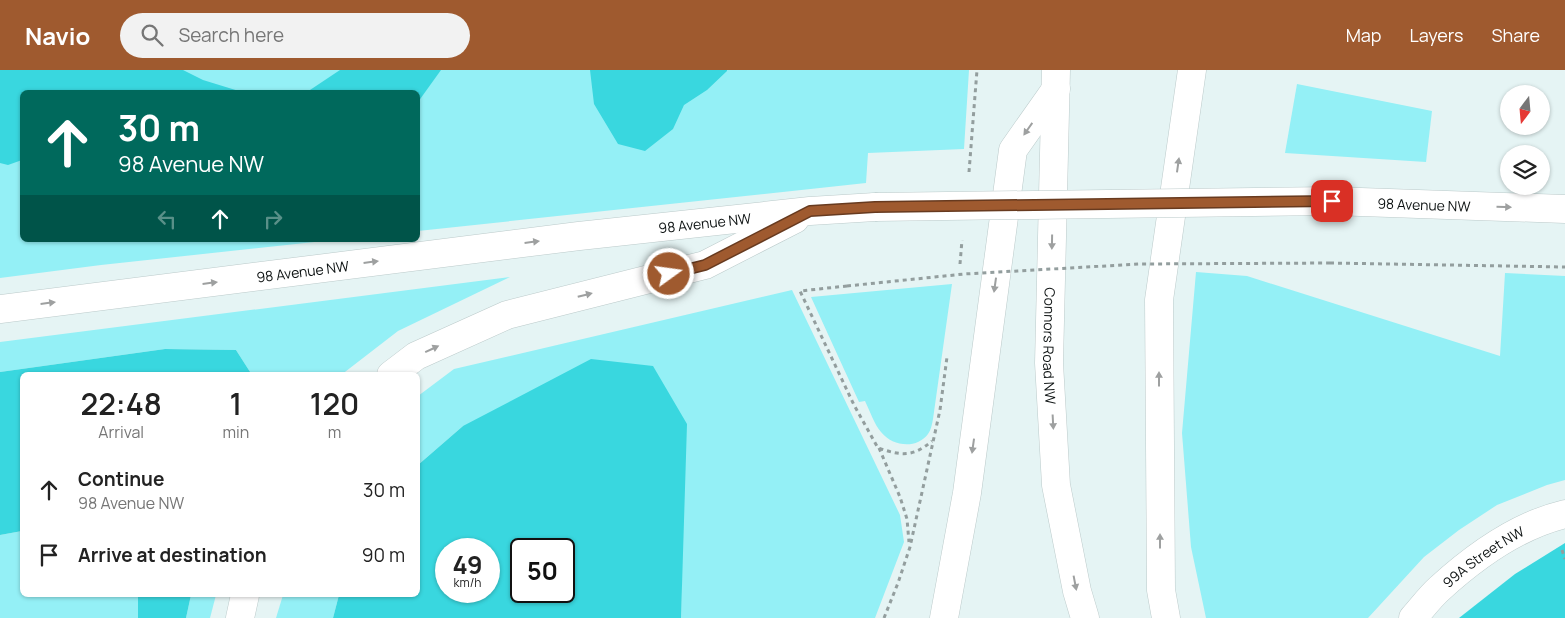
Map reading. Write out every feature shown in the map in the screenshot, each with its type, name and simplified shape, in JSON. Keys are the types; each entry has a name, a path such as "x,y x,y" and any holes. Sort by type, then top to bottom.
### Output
{"main road":[{"path":"1166,618 1161,590 1159,300 1192,70"},
{"path":"944,618 967,493 1013,150 1056,79"},
{"name":"Connors Road NW","path":"1056,79 1050,363 1052,419 1056,485 1077,591 1085,618"},
{"name":"98 Avenue NW","path":"0,309 579,236 810,211 875,207 1332,201 1565,209"},
{"path":"395,372 416,356 507,315 705,265 810,211"},
{"name":"99A Street NW","path":"1413,618 1438,589 1499,542 1550,518 1565,514"},
{"path":"240,618 245,597"}],"path":[{"path":"968,180 977,70"},
{"path":"960,265 962,236"},
{"path":"910,547 908,519 900,497 878,448 854,404 800,291 964,274 1140,264 1330,263 1565,267"},
{"path":"958,284 959,274"},
{"path":"884,618 910,547 940,410 948,352"},
{"path":"878,448 906,454 920,451 932,440"}],"shaded area":[{"path":"0,70 969,70 964,149 868,153 866,183 420,231 420,90 20,90 20,242 314,242 0,278"},
{"path":"0,70 183,70 203,80 236,90 20,90 20,161 8,165 0,163"},
{"path":"340,70 441,70 420,99 420,90 310,90"},
{"path":"590,70 727,71 707,90 684,105 673,129 645,151 618,144 594,104"},
{"path":"1297,84 1432,111 1426,162 1285,153"},
{"path":"1196,272 1247,276 1500,356 1505,273 1565,276 1565,480 1547,485 1497,505 1459,530 1424,557 1368,618 1206,618 1191,547 1182,433"},
{"path":"510,277 398,331 345,372 250,372 236,350 165,349 0,372 0,342"},
{"path":"952,284 931,429 918,442 905,444 892,441 881,432 865,401 859,402 811,297"},
{"path":"792,290 900,515 904,542 875,618 681,618 682,550 463,426 420,463 420,394 454,369"},
{"path":"165,349 236,350 250,372 20,372 20,531 0,535 0,372"},
{"path":"591,359 653,366 687,424 681,618 333,618 338,597 420,597 420,463 463,426"},
{"path":"20,531 20,597 138,597 138,618 0,618 0,535"},
{"path":"1565,543 1565,618 1459,618 1515,574"},
{"path":"138,597 191,597 186,618 138,618"},
{"path":"191,597 215,597 210,618 186,618"},
{"path":"282,597 338,597 333,618 276,618"}],"route":[{"path":"669,274 705,265 810,211 875,207 1332,201"}]}
